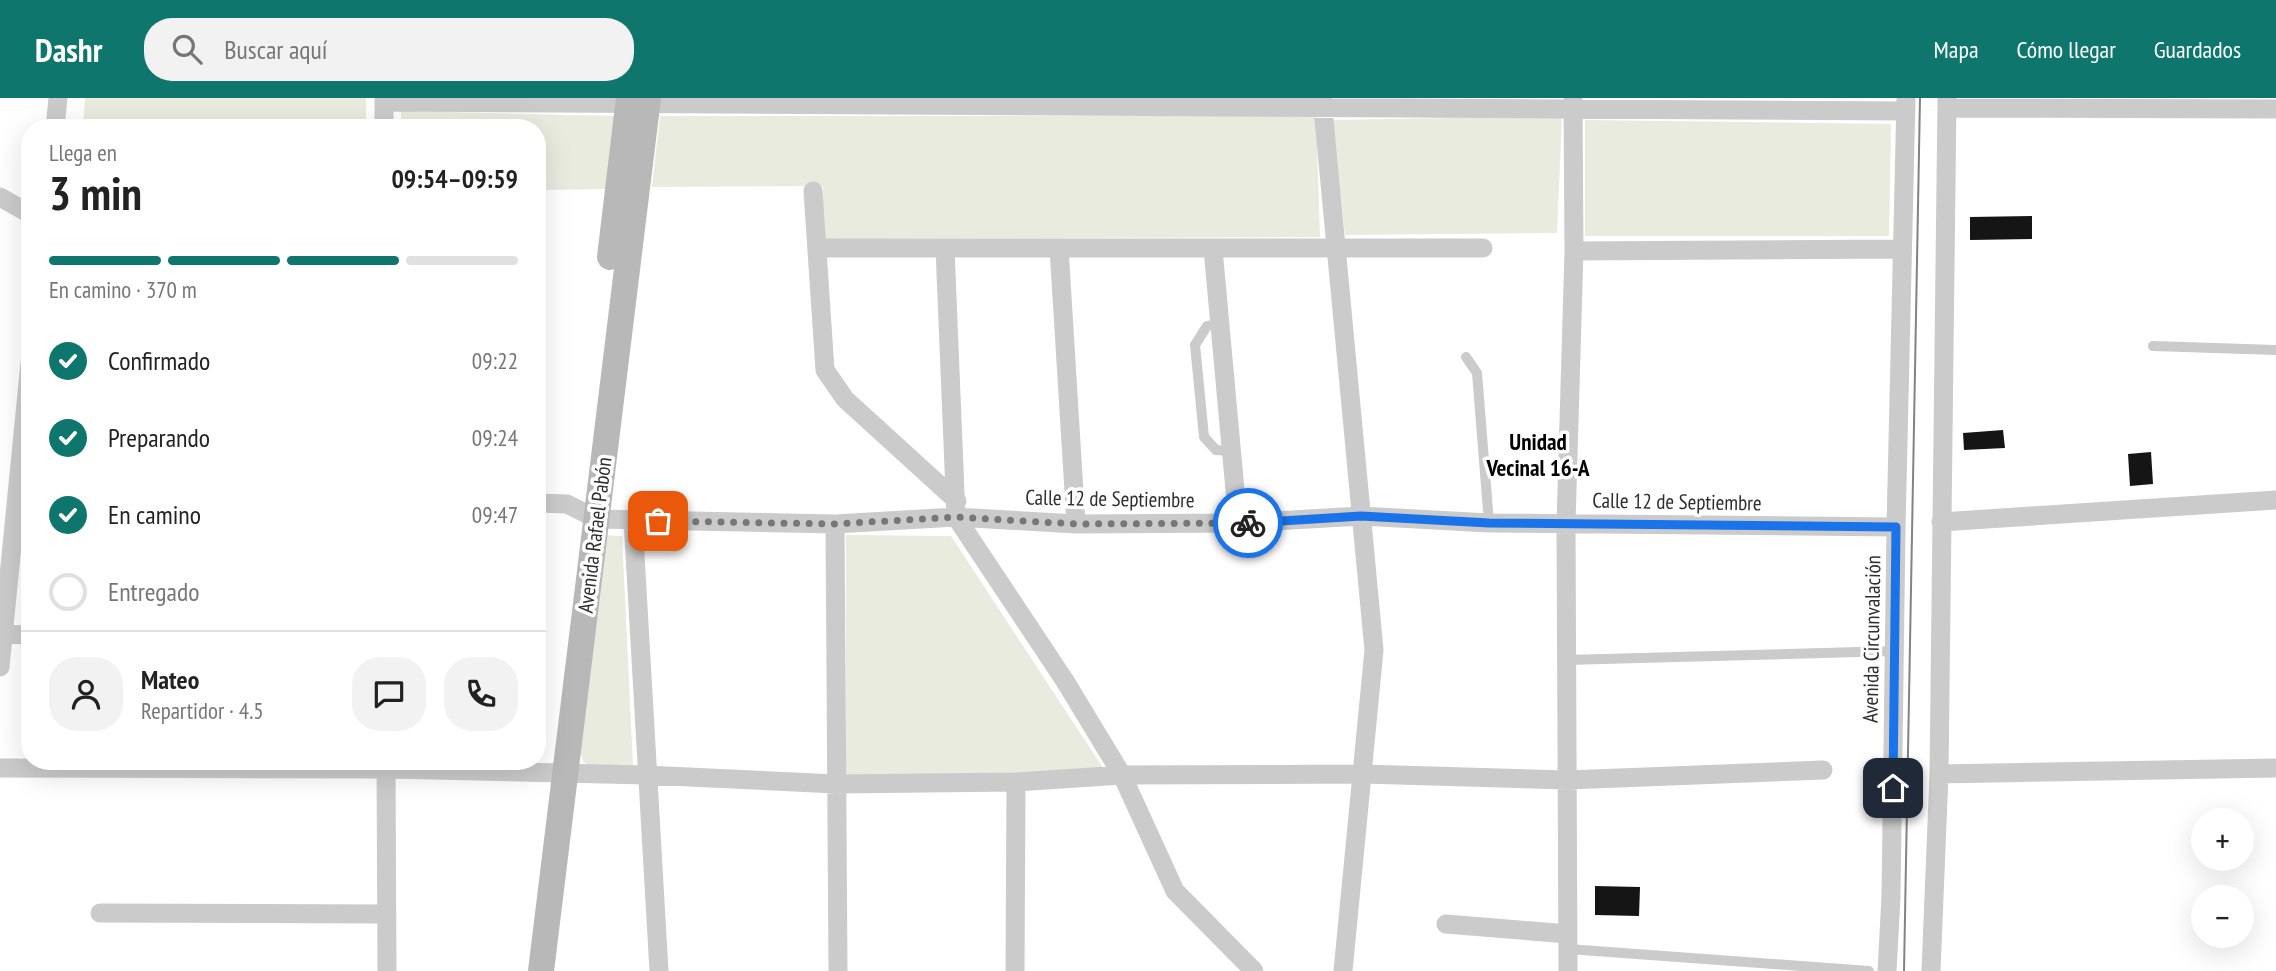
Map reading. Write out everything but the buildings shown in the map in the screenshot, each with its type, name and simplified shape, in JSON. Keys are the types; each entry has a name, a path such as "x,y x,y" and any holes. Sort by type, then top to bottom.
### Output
{"main road":[{"name":"Avenida Rafael Pabón","path":"541,971 557,774 638,100"},
{"name":"Avenida Rafael Pabón","path":"524,971 557,774"}],"street":[{"path":"56,119 58,98"},
{"path":"384,119 384,100 1906,105"},
{"path":"1323,103 1374,650 1343,971"},
{"path":"1568,971 1566,524 1574,251 1573,103"},
{"path":"1931,971 1939,774 1947,103 2276,109"},
{"name":"Avenida Circunvalación","path":"1887,971 1906,105"},
{"path":"813,191 825,370 845,398 956,509 1122,775 1175,891 1254,971"},
{"path":"0,197 21,209"},
{"path":"818,247 1483,248"},
{"path":"1059,247 1076,524"},
{"path":"945,248 956,509"},
{"path":"1213,249 1238,523"},
{"path":"1574,251 1902,249"},
{"path":"1941,522 2276,500"},
{"name":"Calle 12 de Septiembre","path":"546,503 567,504 589,515 633,520 835,524 956,509 1076,524 1238,523 1361,516 1489,523 1896,527"},
{"path":"0,667 1,634 21,507"},
{"path":"633,520 659,971"},
{"path":"835,524 838,971"},
{"path":"1,634 21,635"},
{"path":"0,768 21,768"},
{"path":"1939,774 2276,768"},
{"path":"386,770 387,971"},
{"path":"481,770 836,784 1016,782 1122,775 1363,774 1567,780 1823,770"},
{"path":"1015,971 1016,782"},
{"path":"100,913 386,914"},
{"path":"1446,924 1568,942"}],"lane":[{"path":"2153,346 2276,350"},
{"path":"1466,357 1477,373 1489,523"},
{"path":"1566,660 1895,651"},
{"path":"1568,942 1869,971"}],"shaded area":[{"path":"85,98 366,98 366,119 84,119"},
{"path":"401,111 615,116 607,189 546,190 546,119 401,119"},
{"path":"660,116 1316,116 1320,237 823,239 823,186 652,187"},
{"path":"1562,116 1557,233 1345,235 1333,120"},
{"path":"1585,120 1891,124 1889,236 1585,236"},
{"path":"604,535 622,536 633,765 591,768 583,761 580,752"},
{"path":"846,535 951,536 1107,774 846,775"}],"tram line":[{"path":"1904,971 1920,98"}],"way so far":[{"path":"658,521 835,524 956,517 1076,524 1248,523"}],"district":[{"name":"Unidad Vecinal 16-A","path":"1538,455"}],"route":[{"path":"1248,523 1361,516 1489,523 1896,527 1893,788"}]}
